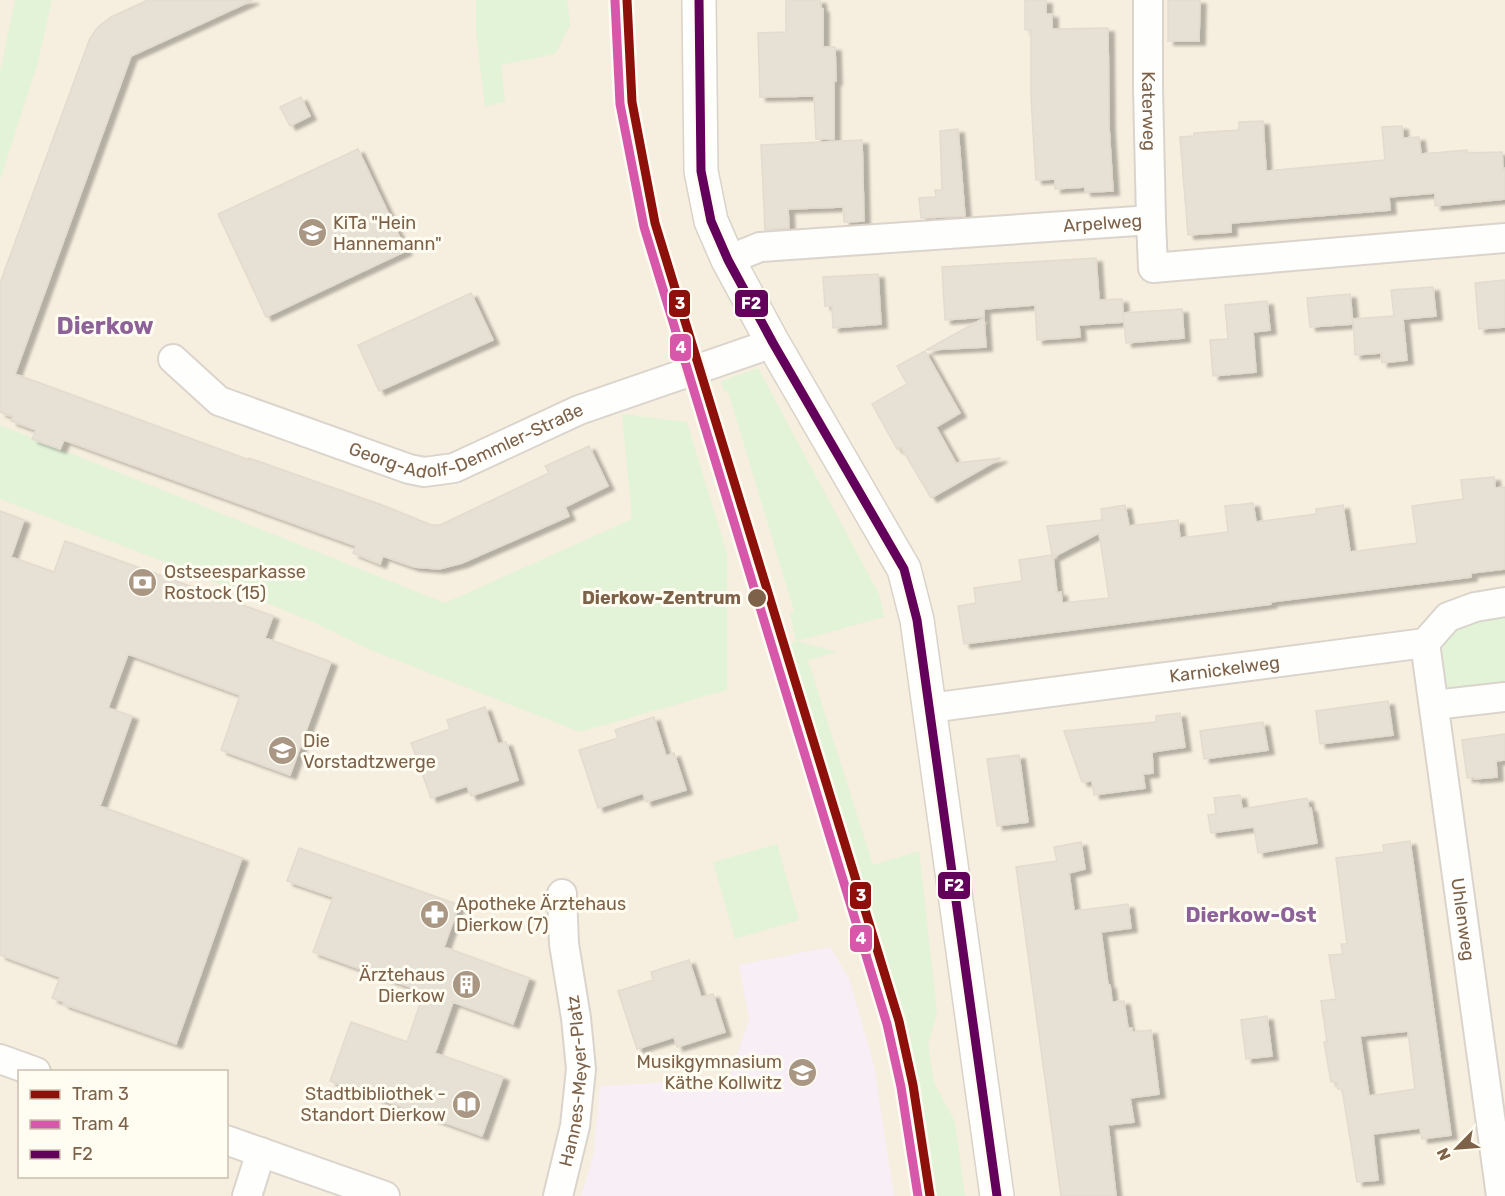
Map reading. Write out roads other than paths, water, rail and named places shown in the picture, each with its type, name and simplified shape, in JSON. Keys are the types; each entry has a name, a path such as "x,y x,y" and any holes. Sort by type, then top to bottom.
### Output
{"street":[{"path":"699,0 701,171 711,221 728,260 773,342 904,569 917,620 997,1196"},
{"name":"Katerweg","path":"1148,0 1151,220"},
{"name":"Arpelweg","path":"728,260 760,247 1151,220 1153,268 1505,238"},
{"name":"Georg-Adolf-Demmler-Straße","path":"173,359 219,401 409,469 424,472 454,468 579,410 773,342"},
{"path":"1425,643 1448,617 1475,607 1505,602"},
{"name":"Karnickelweg","path":"930,708 1425,643"},
{"name":"Uhlenweg","path":"1425,643 1495,1077 1500,1196"},
{"path":"1434,705 1505,697"},
{"name":"Hannes-Meyer-Platz","path":"558,1196 575,1126 581,1069 576,1018 564,945 562,894"},
{"path":"0,1059 33,1070"},
{"path":"228,1141 385,1196"},
{"path":"247,1196 261,1152"}],"tram line":[{"name":"3","path":"627,0 632,102 655,223 899,1021 913,1085 930,1196"},
{"name":"4","path":"615,1 620,104 644,227 887,1024 901,1087 918,1196"}],"place":[{"name":"KiTa \"Hein Hannemann\"","path":"312,233"},
{"name":"Ostseesparkasse Rostock (15)","path":"143,582"},
{"name":"Dierkow-Zentrum","path":"757,598"},
{"name":"Die Vorstadtzwerge","path":"282,751"},
{"name":"Apotheke Ärztehaus Dierkow (7)","path":"435,914"},
{"name":"Ärztehaus Dierkow","path":"466,985"},
{"name":"Musikgymnasium Käthe Kollwitz","path":"803,1072"},
{"name":"Stadtbibliothek - Standort Dierkow","path":"467,1104"}],"district":[{"name":"Dierkow","path":"105,326"},
{"name":"Dierkow-Ost","path":"1251,915"}]}
